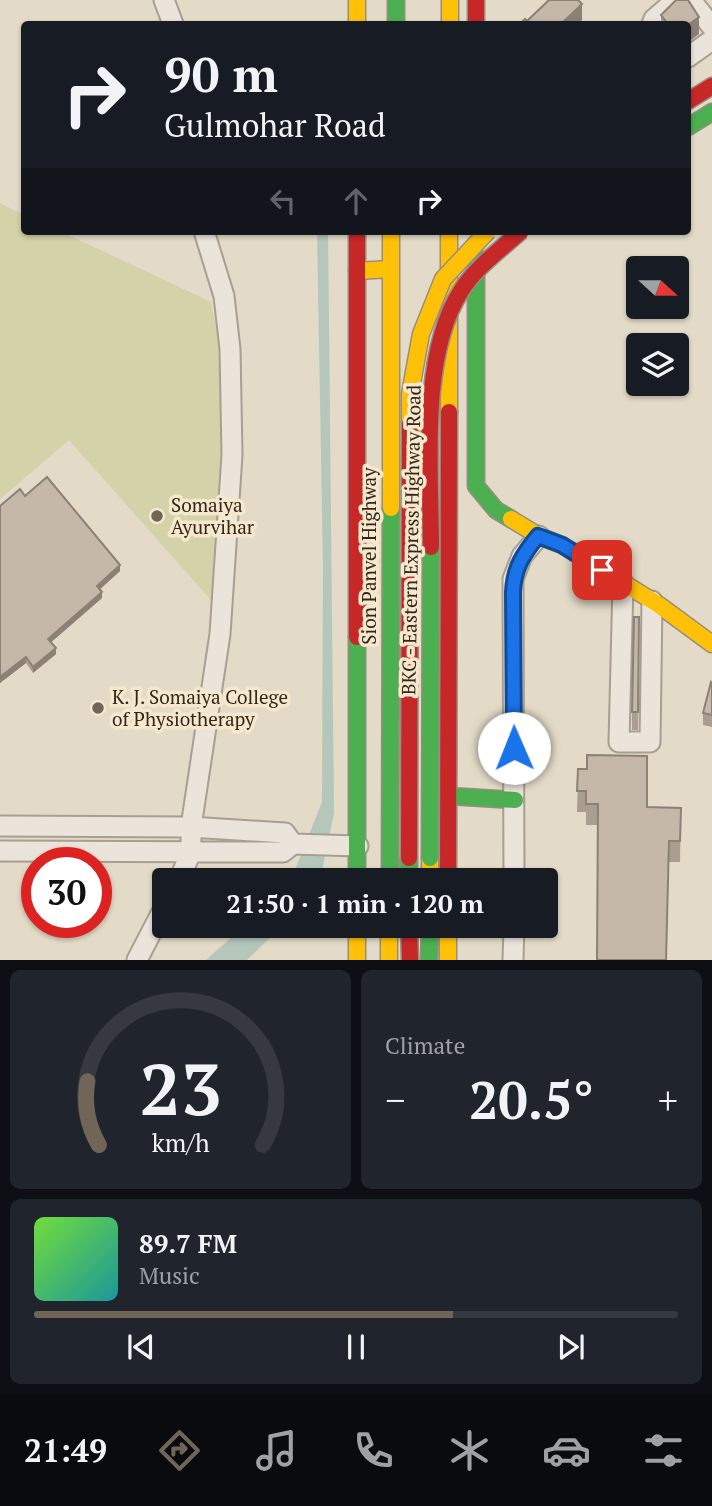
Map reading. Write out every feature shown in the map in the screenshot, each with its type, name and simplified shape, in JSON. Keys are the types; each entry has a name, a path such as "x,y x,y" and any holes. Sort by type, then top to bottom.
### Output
{"main road":[{"path":"357,0 357,21"},
{"path":"396,21 397,0"},
{"path":"450,0 450,21"},
{"path":"476,0 476,21"},
{"path":"691,99 712,86"},
{"path":"691,125 712,112"},
{"path":"354,868 348,846 357,235"},
{"name":"Sion Panvel Highway","path":"390,868 391,235"},
{"path":"448,868 449,235"},
{"path":"476,235 476,486 496,510 538,536 562,545 652,601 712,644"},
{"name":"BKC - Eastern Express Highway Road","path":"409,868 410,394 421,334 443,279 484,235"},
{"name":"BKC - Eastern Express Highway Road","path":"430,868 430,394 442,339 461,291 516,235"},
{"path":"357,271 390,269"},
{"path":"449,796 515,800"},
{"path":"357,938 357,960"},
{"path":"389,960 390,938"},
{"path":"409,938 410,960"},
{"path":"429,960 430,938"},
{"path":"448,938 448,960"}],"street":[{"path":"164,0 172,21"},
{"path":"653,21 676,0"},
{"path":"701,4 712,27"},
{"path":"691,55 712,40"},
{"path":"184,868 191,852 191,827 220,634 232,455 230,349 224,296 205,235"},
{"path":"514,868 513,579 522,556 538,536"},
{"path":"623,583 619,742 650,742 652,601"},
{"path":"622,624 652,627"},
{"path":"0,826 191,827 285,833 297,844"},
{"path":"0,851 283,852 297,844 348,846"},
{"path":"137,960 152,931"},
{"path":"513,960 514,938"}],"green space":[{"path":"0,203 21,214 21,235 69,235 211,302 227,387 211,600 69,440 0,499"}],"shaded area":[{"path":"317,235 328,235 334,813 323,868 296,868 322,802 323,566"},
{"path":"231,938 270,938 247,960 206,960"}],"building":[{"path":"549,0 578,0 582,4 564,21 527,21"},
{"path":"676,0 688,0 699,17 691,23 666,21 661,15"},
{"path":"47,477 120,565 97,586 102,592 48,639 56,648 33,667 26,657 0,677 0,506 20,489 25,496"},
{"path":"634,617 639,617 638,712 632,712"},
{"path":"712,683 712,715 703,713"},
{"path":"587,755 647,756 647,807 681,808 680,841 669,841 666,960 597,960 598,804 586,804 586,791 577,791 578,769 587,769"}],"traffic: fast":[{"path":"396,0 396,21"},
{"path":"691,125 712,112"},
{"path":"476,256 476,486 496,510 511,519"},
{"path":"390,868 391,508"},
{"path":"430,858 431,547"},
{"path":"357,637 357,868"},
{"path":"449,796 515,800"},
{"path":"409,858 409,868"},
{"path":"429,960 430,938"}],"traffic: slow":[{"path":"357,0 357,21"},
{"path":"450,0 450,21"},
{"path":"391,235 391,508"},
{"path":"449,235 449,412"},
{"path":"410,424 410,394 421,334 443,279 484,235"},
{"path":"357,271 390,269"},
{"path":"511,519 539,536 562,545 659,605 712,644"},
{"path":"430,858 430,868"},
{"path":"357,938 357,960"},
{"path":"389,938 389,960"},
{"path":"448,938 448,960"}],"traffic: jam":[{"path":"476,0 476,21"},
{"path":"691,99 712,86"},
{"path":"357,235 357,637"},
{"path":"431,547 430,416 439,348 448,318 467,282 516,235"},
{"path":"448,868 449,412"},
{"path":"409,858 410,424"},
{"path":"409,938 410,960"}],"place":[{"name":"Somaiya Ayurvihar","path":"157,516"},
{"name":"K. J. Somaiya College of Physiotherapy","path":"98,708"}],"route":[{"path":"514,748 513,579 516,568 538,536 562,545 602,570"}]}
